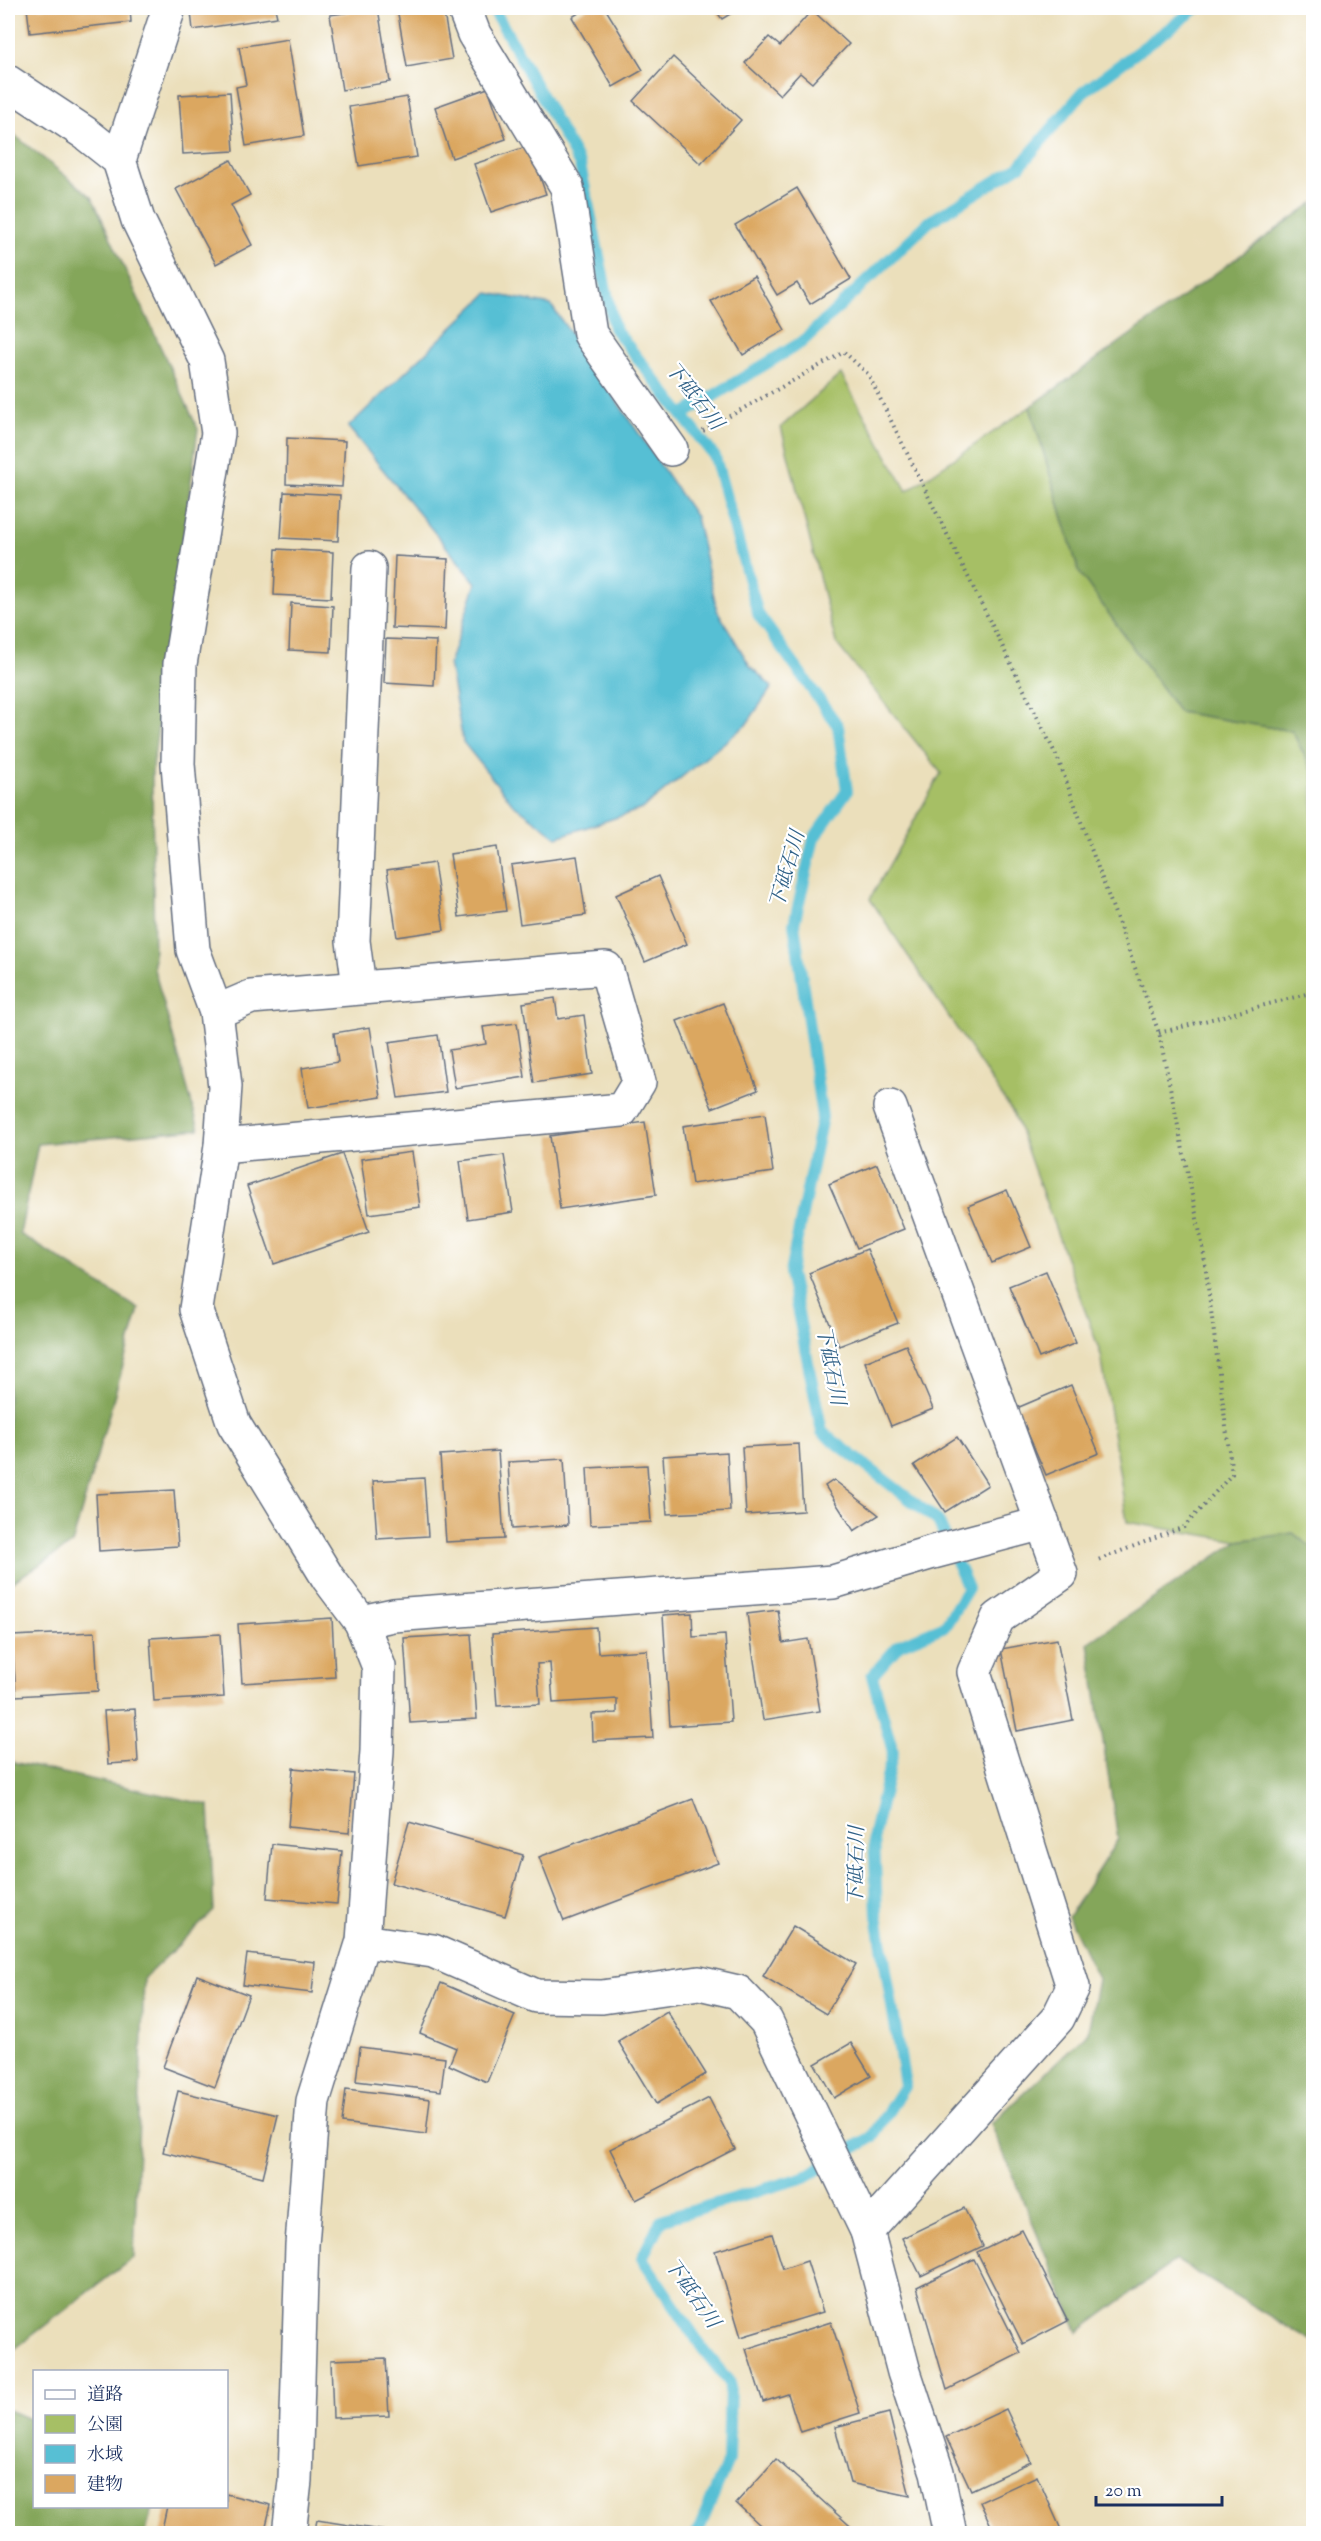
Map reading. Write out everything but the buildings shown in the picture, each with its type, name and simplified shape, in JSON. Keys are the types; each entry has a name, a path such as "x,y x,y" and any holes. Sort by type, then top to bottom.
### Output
{"street":[{"path":"119,160 169,8"},
{"path":"464,8 474,34 567,187 590,334 671,449"},
{"path":"8,82 86,133 119,160 138,220 207,361 218,433 180,664 178,764 194,950 216,1012 225,1086 221,1146 196,1309 234,1424 328,1578 361,1622 379,1667 377,1751 363,1941 313,2101 302,2245 295,2481 289,2534"},
{"path":"359,987 353,940 369,568"},
{"path":"216,1012 251,997 606,968 639,1082 622,1110 221,1146"},
{"path":"867,2231 1058,2018 1073,1987 974,1672 998,1618 1061,1574 890,1107"},
{"path":"361,1622 393,1615 833,1582 1043,1523"},
{"path":"363,1941 433,1951 536,1996 602,1997 699,1983 738,1992 766,2021 867,2231 904,2372 937,2472 951,2534"}],"path":[{"path":"714,425 844,352 868,374 1058,759 1159,1033 1203,1248 1232,1474 1184,1527 1061,1574"},
{"path":"1159,1033 1314,992"}],"green space":[{"path":"8,130 92,197 198,429 152,772 154,969 199,1129 38,1144 20,1234 139,1309 72,1544 8,1585"},
{"path":"1313,203 1313,772 1292,731 1179,712 1079,572 1030,407"},
{"path":"841,374 907,491 1030,407 1079,572 1179,712 1292,731 1313,772 1313,1549 1293,1533 1238,1541 1127,1522 1101,1355 1014,1114 870,899 941,773 836,643 781,427"},
{"path":"1293,1533 1314,1549 1313,2342 1176,2260 1078,2332 991,2124 1088,2032 1098,1979 1068,1917 1118,1839 1088,1643 1238,1541"},
{"path":"8,1761 209,1805 214,1911 144,1978 134,2257 8,2354"},
{"path":"8,2410 33,2421 33,2508 152,2508 146,2533 8,2533"}],"water":[{"path":"488,293 551,305 696,517 717,610 750,666 772,687 746,725 642,809 557,837 512,803 463,742 449,664 476,583 348,427"}],"waterway":[{"name":"下砥石川","path":"493,8 580,165 614,328 715,457 758,614 838,726 847,791 814,838 794,924 822,1117 790,1273 822,1432 938,1521 968,1588 945,1626 899,1645 872,1676 893,1752 874,1834 877,1915 905,2085 872,2137 805,2177 661,2220 642,2258 703,2349 730,2383 728,2461 697,2534"},
{"path":"682,415 802,342 929,222 1020,166 1083,92 1197,8"}]}
